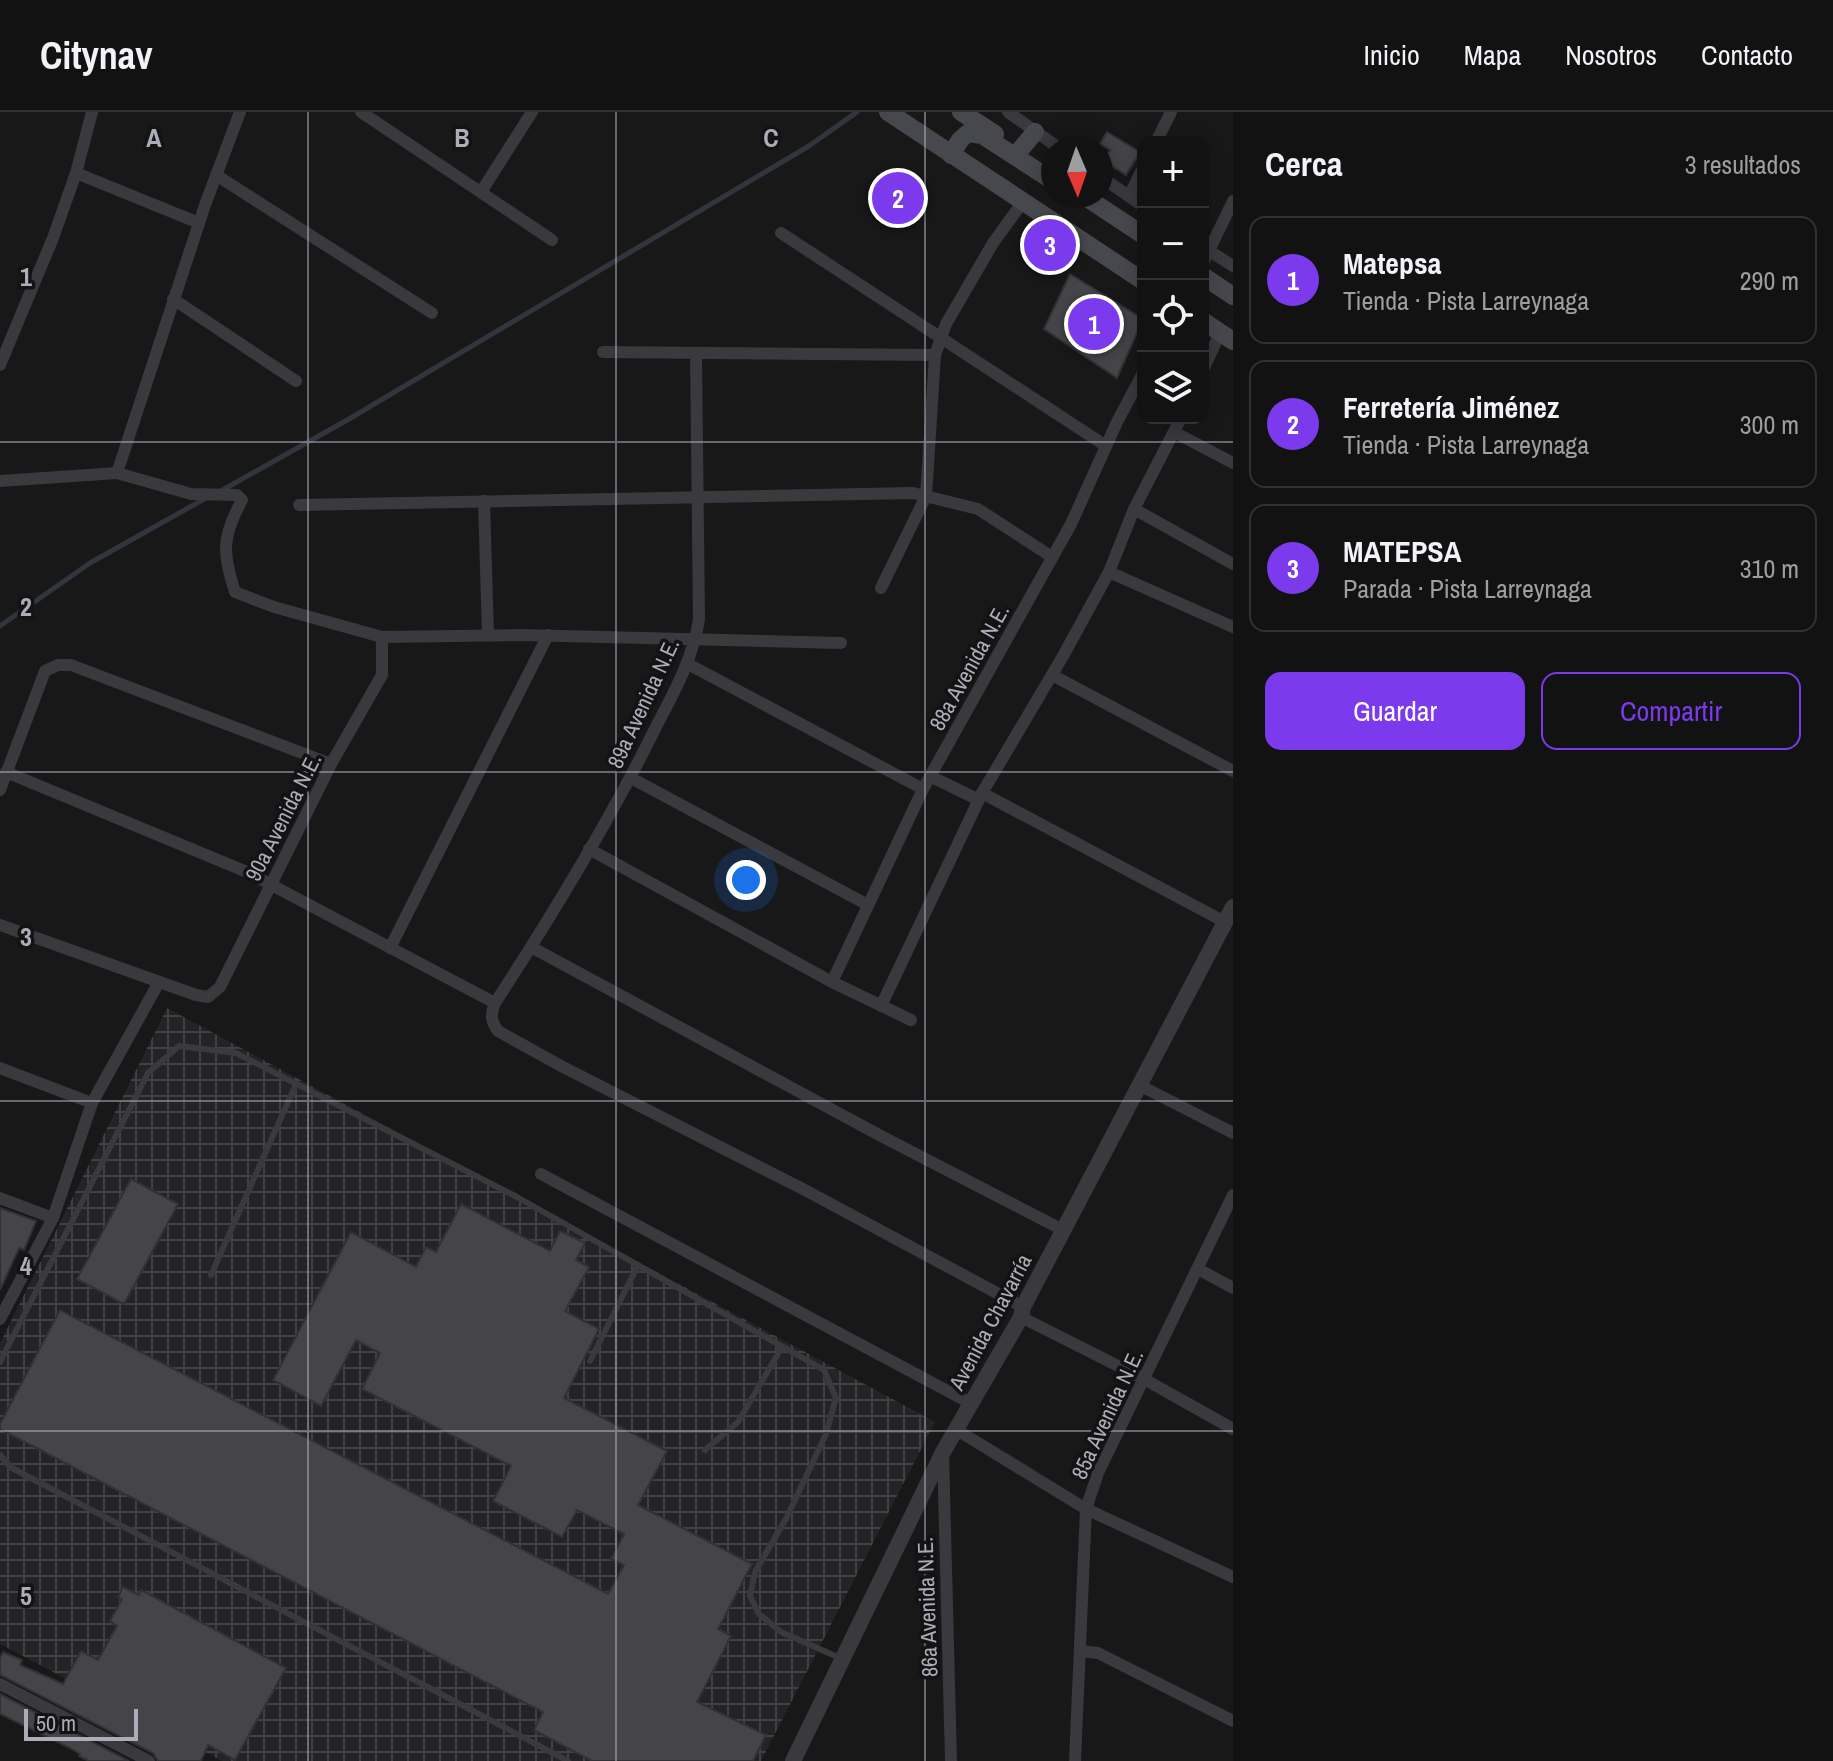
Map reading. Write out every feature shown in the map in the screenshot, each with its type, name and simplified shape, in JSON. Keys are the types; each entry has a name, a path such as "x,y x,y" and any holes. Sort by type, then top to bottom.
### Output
{"main road":[{"path":"961,112 1041,165"},
{"path":"890,113 1141,280"},
{"path":"1020,150 1035,132"},
{"path":"951,155 968,133 982,135 1041,173"},
{"path":"1102,208 1137,231"},
{"path":"1209,280 1233,295"},
{"path":"1209,325 1229,337"}],"street":[{"path":"0,365 53,238 76,173 92,112"},
{"path":"117,473 173,299 240,112"},
{"path":"361,112 552,240"},
{"path":"481,192 532,112"},
{"path":"1008,112 1041,136"},
{"path":"1159,136 1171,112"},
{"path":"76,173 199,223"},
{"path":"216,175 432,313"},
{"path":"1129,196 1137,180"},
{"path":"1113,185 1137,202"},
{"path":"1209,246 1233,201"},
{"path":"881,588 926,496 935,355 946,324 993,243 1022,203"},
{"path":"781,233 1106,446"},
{"path":"1209,255 1233,266"},
{"path":"173,299 296,381"},
{"path":"1209,362 1229,337"},
{"path":"603,352 935,355"},
{"name":"89a Avenida N.E.","path":"495,1003 631,778 688,664 696,639 699,619 699,496 696,353"},
{"name":"88a Avenida N.E.","path":"832,982 923,789 1071,524 1137,385"},
{"path":"881,1006 980,796 1109,572 1134,509 1178,424"},
{"path":"1174,432 1233,463"},
{"path":"0,481 117,473 191,494 237,495 242,500 229,524 225,559 235,592 274,607 382,637 548,635 841,643"},
{"path":"299,505 913,493 978,509 1052,557"},
{"path":"484,501 488,635"},
{"path":"1134,509 1233,564"},
{"path":"1109,572 1233,627"},
{"path":"390,948 548,635"},
{"name":"90a Avenida N.E.","path":"159,982 208,997 220,987 331,764 382,675 382,637"},
{"path":"688,664 923,789"},
{"path":"0,790 45,671 58,665 71,665 331,764"},
{"path":"1052,675 1233,771"},
{"path":"6,772 247,872 495,1003 491,1013 498,1031 803,1189 1233,1429"},
{"path":"932,777 980,796 1229,914"},
{"path":"631,778 868,905"},
{"path":"589,849 832,982 911,1020"},
{"name":"Avenida Chavarría","path":"793,1761 943,1452 1022,1312 1229,914"},
{"path":"0,925 159,982 92,1103 53,1218 0,1319"},
{"path":"531,947 881,1136 1063,1230"},
{"path":"0,1068 92,1103"},
{"path":"1139,1085 1233,1133"},
{"path":"541,1174 972,1404"},
{"name":"85a Avenida N.E.","path":"1075,1761 1086,1509 1098,1473 1233,1195"},
{"path":"0,1198 53,1218"},
{"path":"1198,1269 1233,1288"},
{"path":"957,1430 1086,1509 1233,1577"},
{"name":"86a Avenida N.E.","path":"943,1452 951,1761"},
{"path":"1080,1651 1098,1653 1233,1721"},
{"path":"0,1684 149,1761"}],"lane":[{"path":"0,1362 148,1073 179,1046 236,1053 517,1197 824,1370 836,1398 826,1434 787,1517 755,1572 750,1596 759,1614 781,1632 844,1659"},
{"path":"211,1275 296,1084"},
{"path":"590,1361 638,1265"},
{"path":"705,1450 738,1422 782,1347"},
{"path":"0,1455 10,1467 568,1761"}],"shaded area":[{"path":"167,1008 935,1422 761,1761 222,1761 0,1644 0,1343"}],"building":[{"path":"1107,132 1137,150 1137,157 1126,175 1113,167 1113,136 1105,136"},
{"path":"906,170 920,179 890,227 876,218"},
{"path":"1070,274 1137,315 1137,333 1117,378 1044,329"},
{"path":"131,1179 178,1204 124,1304 77,1279"},
{"path":"461,1204 550,1251 560,1231 585,1243 576,1260 589,1267 565,1311 599,1329 564,1398 667,1451 638,1505 752,1564 718,1629 731,1636 697,1702 766,1735 753,1761 592,1761 534,1730 543,1712 0,1429 60,1310 608,1594 624,1565 611,1559 624,1534 577,1510 562,1537 493,1501 511,1466 362,1389 380,1353 356,1340 321,1406 273,1380 351,1232 416,1267 426,1247 436,1252"},
{"path":"0,1208 36,1221 24,1250 19,1248 0,1290"},
{"path":"123,1587 139,1595 141,1590 286,1668 235,1760 208,1745 201,1761 158,1761 153,1753 0,1675 3,1652 22,1660 20,1665 63,1684 81,1651 98,1660 117,1626 110,1621 122,1599 118,1597"},
{"path":"0,1694 129,1761 89,1761 79,1756 68,1747 0,1714"}],"waterway":[{"path":"219,492 349,419 809,146 857,112"},
{"path":"0,626 90,563 206,498"}],"place":[{"name":"Ferretería Jiménez","path":"898,198"},
{"name":"MATEPSA","path":"1050,245"},
{"name":"Matepsa","path":"1094,324"}]}
